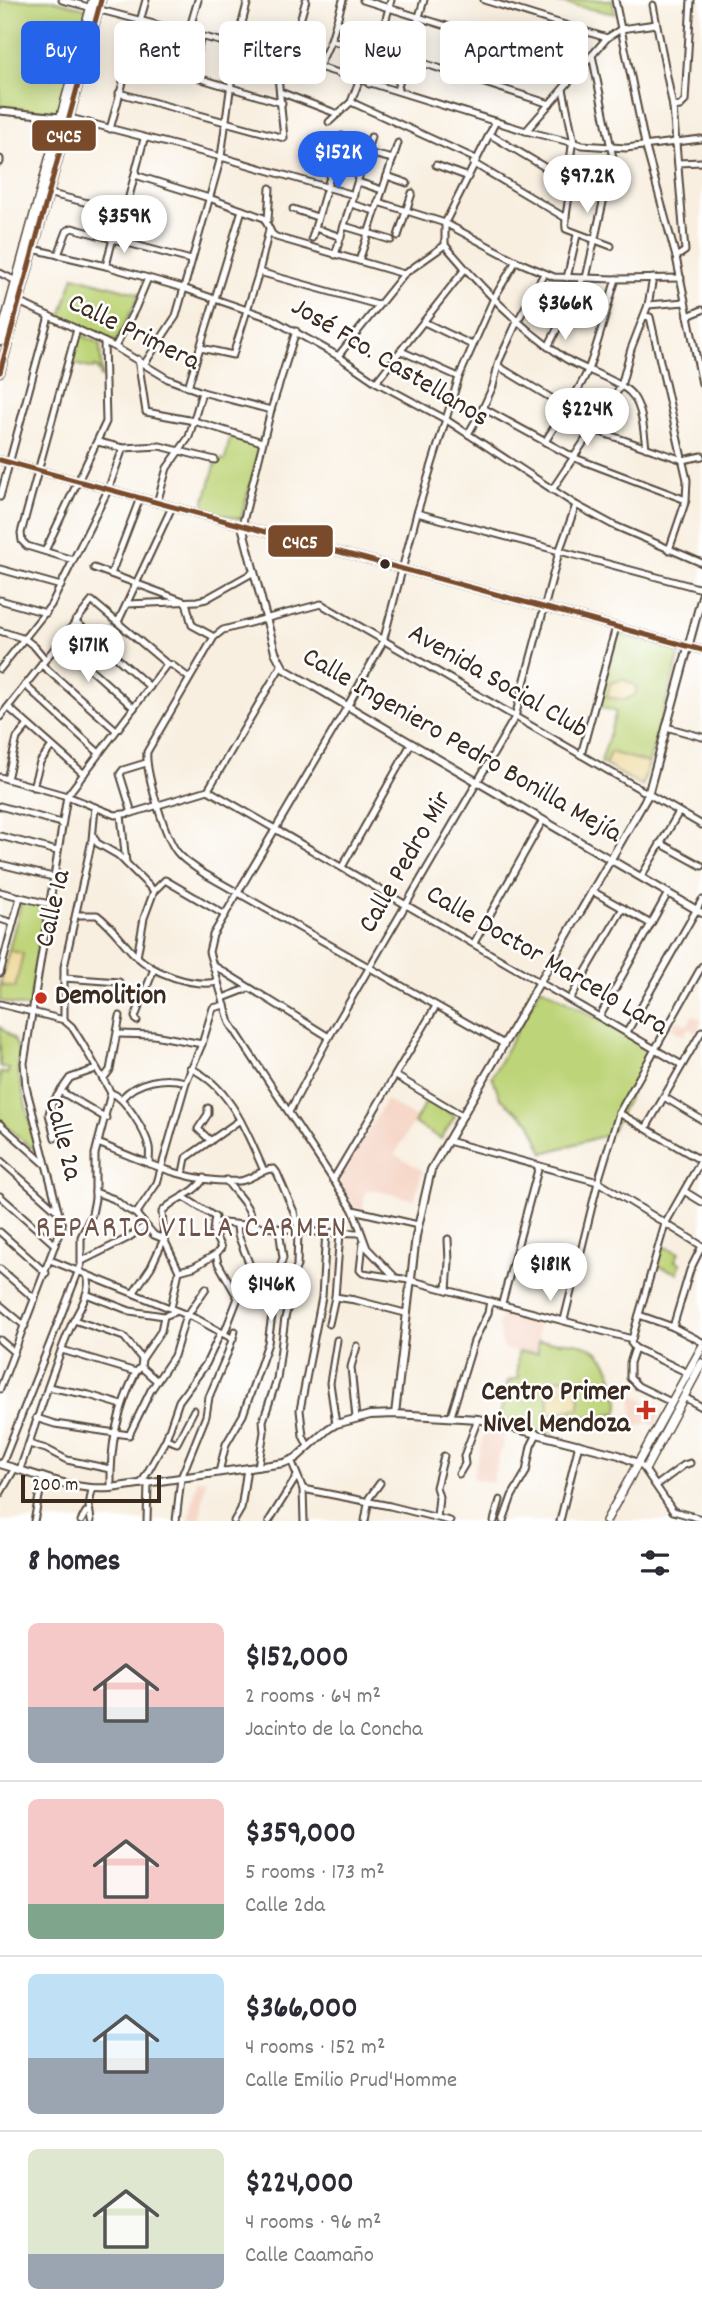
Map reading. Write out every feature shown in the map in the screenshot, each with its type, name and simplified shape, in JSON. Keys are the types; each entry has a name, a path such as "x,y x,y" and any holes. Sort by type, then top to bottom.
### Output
{"main road":[{"path":"0,341 16,281 45,193 94,6 102,0"},
{"path":"0,372 7,318 19,302 45,193"},
{"path":"0,460 702,650"},
{"path":"642,1466 671,1402 701,1349"},
{"path":"606,1521 684,1397 702,1363"}],"street":[{"path":"62,0 94,6 139,21 146,0"},
{"path":"192,21 198,0"},
{"path":"243,21 248,0"},
{"path":"300,21 306,0"},
{"path":"326,51 343,0"},
{"path":"363,0 440,25"},
{"path":"386,21 391,0"},
{"path":"419,19 425,0"},
{"path":"484,0 607,38"},
{"path":"615,0 645,144 681,278 702,384"},
{"path":"673,107 680,106 685,101 691,0"},
{"path":"653,5 673,107 685,251 676,257"},
{"path":"336,22 340,23"},
{"path":"526,131 607,38 621,29 656,24"},
{"path":"331,40 340,43"},
{"path":"548,347 584,278 613,158 592,55"},
{"path":"426,64 550,104"},
{"path":"205,80 282,103"},
{"path":"110,129 122,84"},
{"path":"145,363 176,316 220,157 231,84"},
{"path":"119,93 285,138 279,84"},
{"path":"329,122 351,102 358,84"},
{"path":"373,84 574,143 626,148 701,139"},
{"path":"397,90 399,84"},
{"path":"563,89 574,143 564,218 567,230 611,246"},
{"path":"280,92 338,114"},
{"path":"351,102 474,161 564,218"},
{"path":"0,111 66,118 354,195"},
{"path":"495,121 445,223 445,245 517,322 548,347 570,362 628,390 636,401 646,449"},
{"path":"489,134 568,181"},
{"path":"312,238 342,136"},
{"path":"335,255 371,137"},
{"path":"45,193 123,213 145,139"},
{"path":"359,261 398,143"},
{"path":"339,146 393,159"},
{"path":"310,149 335,156"},
{"path":"678,163 702,162"},
{"path":"436,165 466,176"},
{"path":"135,175 264,218 276,237 404,274"},
{"path":"387,176 407,183"},
{"path":"358,182 382,190"},
{"path":"201,348 232,355 259,272 269,226 270,188"},
{"path":"398,236 412,193"},
{"path":"378,202 445,223 544,274 567,278 681,278"},
{"path":"351,204 375,211"},
{"path":"293,209 317,218"},
{"path":"188,387 243,210"},
{"path":"344,226 391,240"},
{"path":"58,255 70,228 191,260"},
{"path":"314,228 341,237"},
{"path":"567,278 577,234"},
{"path":"106,266 113,239"},
{"path":"338,356 404,274 445,245"},
{"name":"José Fco. Castellanos","path":"33,249 106,266 247,308 296,331 376,382 445,419 576,505 613,525 702,563"},
{"path":"394,1276 367,1248 352,1210 234,1030 212,965 210,944 383,642 417,513 459,377 494,298 516,261"},
{"path":"376,382 465,269"},
{"path":"259,272 378,305"},
{"path":"0,273 16,281"},
{"path":"468,434 483,408 517,322 544,274"},
{"path":"115,347 148,278"},
{"path":"653,278 647,316 687,480 686,500 669,550"},
{"path":"545,442 573,400 588,370 616,279"},
{"name":"Calle Primera","path":"19,302 104,341 169,379 202,392 271,410"},
{"path":"648,305 685,302"},
{"path":"688,316 702,310"},
{"path":"0,497 49,316"},
{"path":"552,490 621,386 631,349 647,316"},
{"path":"424,322 472,345"},
{"path":"73,560 27,545 21,537 77,329"},
{"name":"Calle Ingeniero Pedro Bonilla Mejía","path":"296,331 262,442 242,526 281,666 287,672 699,911"},
{"path":"45,551 106,422 104,341"},
{"path":"401,351 459,377"},
{"path":"138,359 146,412 194,421 262,442"},
{"path":"498,366 566,407"},
{"path":"157,503 167,468 189,437 202,392"},
{"path":"483,408 575,458 686,500"},
{"path":"594,430 682,460 702,456"},
{"path":"98,442 123,448 154,445 215,460"},
{"path":"0,669 46,613 108,489 123,448"},
{"path":"111,574 140,498"},
{"name":"Calle Pedro Mir","path":"289,1112 329,1037 515,718 559,552 576,505"},
{"path":"118,622 172,507"},
{"path":"417,513 702,589"},
{"path":"94,568 186,602"},
{"path":"0,569 61,586"},
{"path":"128,604 206,599 254,572"},
{"path":"395,1414 410,1280 418,1226 431,1170 648,795 702,596"},
{"path":"0,600 46,613"},
{"path":"0,717 92,601 167,664 189,678"},
{"path":"186,602 192,625 214,637 146,752 146,763 158,805 169,839 177,852 203,873 504,1044"},
{"name":"Avenida Social Club","path":"214,637 223,630 321,604 702,825"},
{"path":"75,621 150,687"},
{"path":"581,755 616,627"},
{"path":"0,631 24,639 35,647 43,661 116,730"},
{"path":"60,641 134,708"},
{"path":"67,796 167,664"},
{"path":"0,777 121,815 208,790 281,666"},
{"path":"25,685 99,753"},
{"path":"8,707 83,774"},
{"path":"7,779 17,738 28,725"},
{"path":"666,727 702,737"},
{"path":"342,867 411,744"},
{"path":"33,787 40,762 52,746"},
{"path":"132,813 120,774 123,770 146,763"},
{"name":"Calle Doctor Marcelo Lara","path":"208,790 682,1065"},
{"name":"Calle 2a","path":"0,1389 62,1226 24,1079 24,1063 67,796"},
{"path":"0,806 61,823"},
{"name":"Calle 1a","path":"64,1020 67,944 93,835 95,807"},
{"path":"641,877 679,812"},
{"path":"121,815 126,863"},
{"path":"474,943 543,820"},
{"path":"93,835 97,843 118,855 154,891"},
{"path":"0,836 57,851"},
{"path":"660,843 702,866"},
{"path":"0,864 53,877"},
{"path":"137,957 144,918 154,891 165,880 225,915"},
{"path":"593,891 651,924"},
{"path":"0,892 49,904"},
{"path":"600,1016 668,893"},
{"path":"0,973 3,949 20,897"},
{"path":"627,1032 699,911 702,900"},
{"path":"570,999 623,908"},
{"path":"76,915 97,915 137,957 154,969 206,984 218,982"},
{"path":"0,919 13,923"},
{"path":"212,965 329,1037"},
{"path":"564,1321 598,1182 619,1113 702,966"},
{"path":"137,1021 135,1017 154,969"},
{"path":"64,978 118,982"},
{"path":"223,998 249,988"},
{"path":"0,1004 64,1020 72,1027 111,1093 122,1098 149,1144 149,1164"},
{"path":"136,1214 157,1183 190,1068 202,1044 213,1008 225,1005"},
{"path":"333,1180 436,1006"},
{"path":"103,1079 110,1070 120,1016"},
{"path":"118,1034 154,1035 202,1044"},
{"path":"646,1129 701,1035"},
{"path":"190,1068 225,1095 264,1171"},
{"name":"Calle 2a","path":"55,1138 49,1114 52,1103 70,1078 96,1069"},
{"path":"396,1076 463,1116"},
{"path":"122,1098 127,1092 146,1083 173,1079 186,1082"},
{"path":"60,1091 106,1118"},
{"path":"111,1093 94,1165 95,1192 92,1214 81,1237 82,1261 1,1464 92,1489 111,1488 291,1460 336,1424 356,1418 395,1414 451,1416 478,1419 619,1455 642,1466 673,1511 685,1518 702,1519"},
{"path":"664,1097 702,1120"},
{"path":"208,1108 198,1129 211,1141"},
{"path":"619,1113 702,1160 665,1224 631,1343 635,1348 688,1373"},
{"path":"183,1173 186,1158 240,1120"},
{"path":"0,1124 45,1164"},
{"path":"448,1141 598,1182 702,1246 685,1286 673,1327"},
{"path":"98,1143 160,1168 204,1178 242,1181 272,1168 277,1173 294,1212 298,1230 297,1266 292,1277 277,1379 263,1421 264,1432 258,1467"},
{"path":"0,1160 57,1210"},
{"path":"502,1303 538,1166"},
{"path":"111,1488 113,1434 121,1405 141,1367 142,1359 158,1336 164,1316 173,1310 179,1271 164,1239 162,1212 168,1205 184,1198 204,1178"},
{"path":"226,1180 250,1210 253,1217 252,1227"},
{"path":"684,1191 702,1202"},
{"path":"95,1192 114,1199 136,1214 157,1237 164,1239"},
{"path":"0,1196 55,1245"},
{"path":"179,1271 194,1267 221,1248 213,1231 215,1217 184,1198"},
{"path":"352,1210 418,1226"},
{"path":"214,1222 237,1226 361,1233"},
{"path":"82,1261 128,1238 145,1226"},
{"path":"237,1226 251,1268"},
{"path":"219,1472 226,1444 243,1415 268,1343 274,1301 273,1287 283,1258 279,1229"},
{"path":"308,1446 303,1436 300,1410 322,1297 326,1231"},
{"path":"0,1233 46,1273"},
{"path":"330,1324 340,1233"},
{"path":"134,1292 164,1239"},
{"path":"447,1290 448,1239"},
{"path":"363,1241 360,1271 394,1276 502,1303 632,1339"},
{"path":"147,1521 144,1483 166,1439 179,1401 206,1364 233,1315 238,1298 215,1254"},
{"path":"50,1260 205,1322 233,1339"},
{"path":"0,1269 34,1299"},
{"path":"0,1494 17,1469 29,1444 36,1418 86,1294 89,1282 87,1275"},
{"path":"36,1418 55,1424 129,1435 157,1381 174,1356 187,1315 206,1288"},
{"path":"86,1294 130,1311 164,1316"},
{"path":"335,1297 405,1314"},
{"path":"451,1416 474,1341 488,1313 490,1301"},
{"path":"0,1305 24,1326"},
{"path":"639,1315 673,1327 701,1349"},
{"path":"74,1320 124,1337 142,1359"},
{"path":"176,1521 181,1478 235,1331"},
{"path":"0,1340 14,1352"},
{"path":"336,1424 330,1384 337,1340"},
{"path":"356,1418 351,1367 357,1346"},
{"path":"635,1348 629,1363 630,1378 638,1386 671,1402"},
{"path":"62,1350 136,1372"},
{"path":"141,1367 157,1381"},
{"path":"48,1387 121,1405"},
{"path":"684,1397 702,1407"},
{"path":"166,1439 177,1443 194,1410"},
{"path":"459,1474 478,1419"},
{"path":"503,1521 512,1496 526,1472 531,1446 537,1434"},
{"path":"29,1444 67,1460 110,1469"},
{"path":"560,1521 579,1444"},
{"path":"437,1517 439,1497 436,1487 444,1456"},
{"path":"291,1460 303,1489 304,1521"},
{"path":"657,1485 690,1463"},
{"path":"234,1521 241,1509 247,1468"},
{"path":"269,1521 297,1476"},
{"path":"34,1521 43,1477"},
{"path":"365,1521 368,1501 380,1483"},
{"path":"91,1521 89,1512 92,1489"},
{"path":"303,1489 368,1501 446,1521"},
{"path":"494,1521 500,1500"},
{"path":"81,1521 86,1512 89,1512"}],"shaded area":[{"path":"693,1015 702,1020 697,1033 688,1028 684,1036 671,1029 676,1019 687,1025"},
{"path":"386,1100 416,1118 395,1154 423,1171 414,1200 374,1190 366,1191 362,1210 353,1205 339,1181"},
{"path":"504,1309 538,1318 538,1353 527,1354 503,1349 498,1324"},
{"name":"Centro Primer Nivel Mendoza","path":"632,1394 662,1411 655,1426 646,1422 644,1426 633,1425"},
{"path":"487,1424 507,1429 492,1483 472,1478"},
{"path":"197,1479 206,1479 200,1521 189,1521"}],"green space":[{"path":"0,0 52,0 89,9 86,21 21,21 21,84 69,84 62,112 0,108"},
{"path":"547,0 612,0 615,14"},
{"path":"339,26 340,26 340,37 335,35"},
{"path":"74,276 140,294 116,342 61,317"},
{"path":"79,334 100,344 102,377 95,367 93,369 75,364 72,372 69,371"},
{"path":"230,437 261,445 241,519 202,510 217,459 225,460"},
{"path":"617,634 681,650 642,786 601,762 616,712 598,706"},
{"path":"22,900 45,905 29,1008 0,1001 0,983"},
{"path":"541,987 653,1049 610,1134 544,1153 530,1122 500,1098 492,1076"},
{"path":"0,1027 14,1039 19,1052 18,1072 37,1153 0,1120 0,1072 7,1074 9,1069 0,1066"},
{"path":"427,1100 455,1116 441,1139 414,1123"},
{"path":"662,1246 679,1252 675,1261 681,1263 677,1273 656,1265"},
{"path":"538,1341 578,1344 597,1352 611,1371 619,1400 617,1413 557,1421 553,1435 499,1419 508,1381 519,1378 518,1352 538,1353"}],"sand":[{"path":"623,679 636,686 636,694 625,700 607,697 610,683"},
{"path":"610,752 649,763 642,786 605,765"},
{"path":"9,950 23,954 15,988 0,985"},
{"path":"561,1378 577,1388 579,1408 550,1414 547,1411 548,1381"}],"transit line":[{"name":"C4C5","path":"0,372 101,0"},
{"name":"C4C5","path":"0,460 702,650"}],"place":[{"name":"Demolition","path":"41,998"},
{"name":"Centro Primer Nivel Mendoza","path":"646,1410"}],"district":[{"name":"REPARTO VILLA CARMEN","path":"192,1230"}]}
